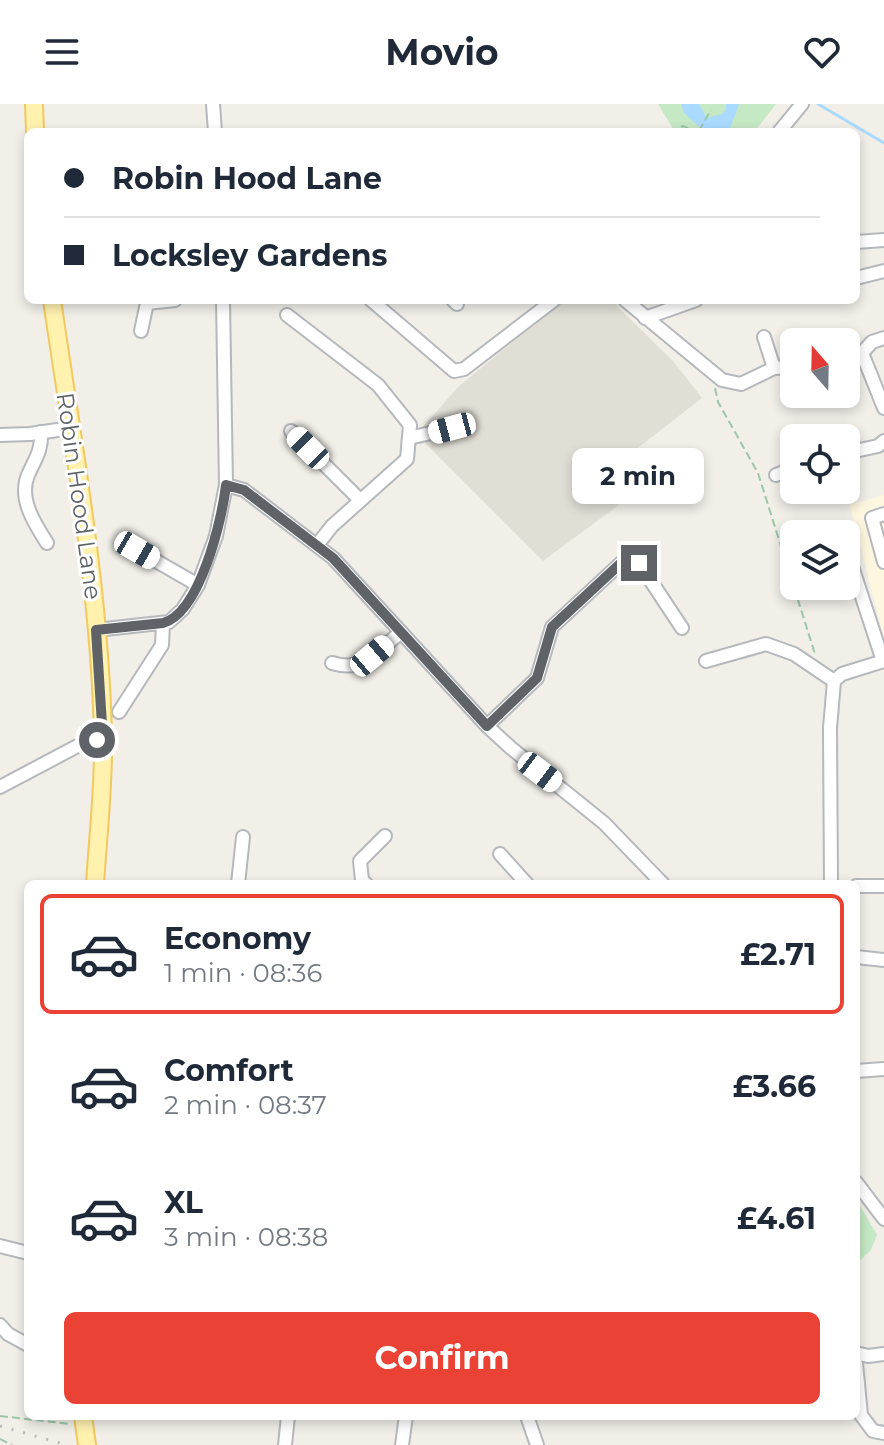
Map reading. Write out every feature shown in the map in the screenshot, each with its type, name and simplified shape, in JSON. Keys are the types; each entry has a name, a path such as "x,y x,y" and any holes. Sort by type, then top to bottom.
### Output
{"main road":[{"path":"34,104 35,128"},
{"name":"Robin Hood Lane","path":"53,304 96,630 103,740 95,880"},
{"path":"81,1420 87,1445"}],"street":[{"path":"213,104 215,128"},
{"path":"782,128 802,104"},
{"path":"860,242 884,240"},
{"path":"860,277 884,271"},
{"path":"141,331 147,304"},
{"path":"96,630 163,623 173,619 198,585 216,536 226,485 223,304"},
{"path":"376,304 454,371 464,369 549,304"},
{"path":"629,304 722,380 741,384 780,368"},
{"path":"645,318 685,304"},
{"path":"287,315 378,385 410,425 407,459 332,526 317,545"},
{"path":"764,337 774,368"},
{"path":"884,338 872,342 862,353 884,408"},
{"path":"0,435 71,428"},
{"path":"409,438 452,428"},
{"path":"291,431 360,500"},
{"path":"41,432 40,456 29,473 26,496 36,525 47,543"},
{"path":"860,450 878,446 884,441"},
{"path":"776,475 780,473"},
{"path":"226,485 244,490 348,572 487,726 595,816 659,880"},
{"path":"884,514 872,518 884,562"},
{"path":"137,550 198,585"},
{"path":"487,726 537,678 552,627 621,563 639,563 682,628"},
{"path":"831,880 830,728 834,681 842,674 884,661 860,590"},
{"path":"119,712 162,645 163,623"},
{"path":"332,663 347,667 361,665 401,632"},
{"path":"706,661 766,644 794,654 834,681"},
{"path":"0,787 85,742 103,740"},
{"path":"362,880 360,861 385,836"},
{"path":"238,880 243,837"},
{"path":"500,854 523,880"},
{"path":"860,886 884,886"},
{"path":"860,957 884,960"},
{"path":"860,1071 884,1069"},
{"path":"860,1187 884,1219"},
{"path":"0,1246 24,1252"},
{"path":"0,1325 8,1334 24,1343"},
{"path":"860,1354 884,1354"},
{"path":"860,1405 861,1415 873,1431 884,1433"},
{"path":"285,1445 288,1420"},
{"path":"402,1445 405,1420"},
{"path":"528,1420 537,1445"}],"path":[{"path":"700,128 711,110"},
{"path":"712,372 718,402 758,473 820,671"},
{"path":"0,1416 24,1417"},
{"path":"0,1439 12,1445"}],"shaded area":[{"path":"560,304 615,304 674,362 702,398 599,478 619,505 543,561 425,443 423,427 458,387"},
{"path":"884,495 884,638 860,544 860,520 854,520 850,505"}],"green space":[{"path":"658,104 776,104 757,128 673,128"},
{"path":"860,1206 877,1235 871,1250 860,1260"}],"water":[{"path":"681,104 699,104 707,118 722,114 726,104 739,104 730,128 701,128 684,113"}],"waterway":[{"path":"818,104 859,128"},
{"path":"860,129 884,143"}],"railway":[{"path":"0,1426 67,1445"}],"route":[{"path":"97,740 103,740 96,630 169,622 183,609 198,585 216,536 226,485 244,490 333,558 487,726 537,678 552,627 621,563 639,563"}]}
